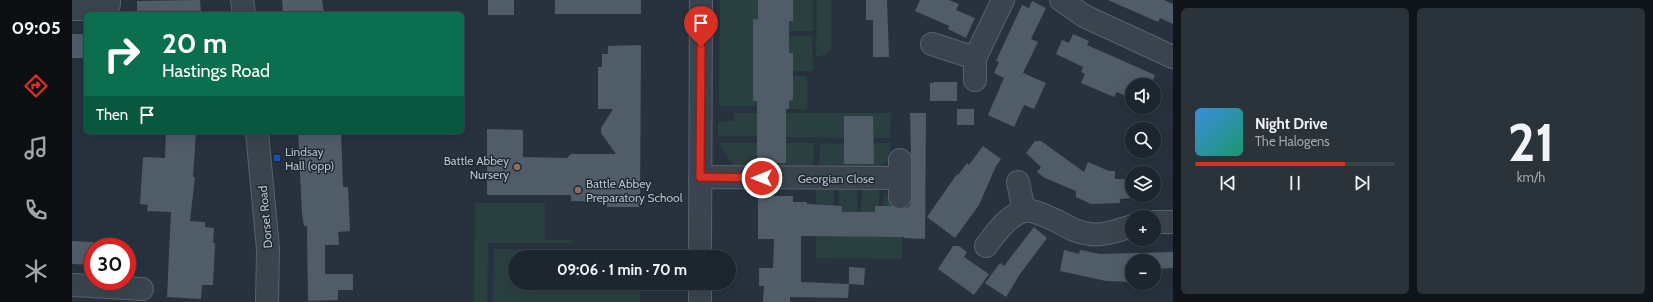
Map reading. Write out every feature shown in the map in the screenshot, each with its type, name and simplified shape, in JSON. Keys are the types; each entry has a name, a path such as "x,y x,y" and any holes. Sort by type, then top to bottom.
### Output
{"street":[{"path":"76,6 105,9 109,4 109,0"},
{"path":"242,0 244,12"},
{"path":"700,250 701,0"},
{"path":"975,80 975,58 1003,0"},
{"path":"1061,0 1084,16 1173,57"},
{"path":"932,44 975,58"},
{"name":"Dorset Road","path":"257,134 268,249 267,302"},
{"name":"Georgian Close","path":"700,177 900,179"},
{"path":"1018,182 1024,211"},
{"path":"986,246 997,231 1012,218 1024,211 1044,215 1076,231 1090,234 1104,234 1125,228"},
{"path":"1161,222 1173,222"},
{"path":"72,285 142,289"},
{"path":"700,290 700,302"}],"green space":[{"path":"720,0 758,0 758,19 753,20 753,54 759,54 753,77 753,101 759,101 759,106 719,106"},
{"path":"793,0 813,0 813,31 789,31 788,21 793,21"},
{"path":"817,0 831,0 831,49 827,54 816,57"},
{"path":"789,36 812,36 813,71 793,71 793,54 789,53"},
{"path":"793,76 807,76 807,109 789,109 789,101 793,100"},
{"path":"734,113 891,113 890,138 873,138 873,116 844,116 844,138 786,137 786,116 757,136 718,136 718,122 734,121"},
{"path":"718,143 757,143 757,163 786,163 786,143 814,143 813,167 733,165"},
{"path":"820,143 844,144 844,164 873,164 873,143 890,143 889,160 876,168 819,167"},
{"path":"816,188 834,188 834,206 817,236 857,236 883,206 884,191 892,201 902,205 902,259 816,258"},
{"path":"839,188 857,188 857,212 842,212 842,206 839,205"},
{"path":"862,189 879,189 879,206 875,206 875,212 861,212"},
{"path":"475,203 545,203 545,240 573,240 573,243 488,243 487,302 474,302"},
{"path":"494,249 640,250 508,250 508,290 640,290 640,302 493,302"}],"building":[{"path":"200,0 201,12 137,12 137,1"},
{"path":"282,0 322,0 324,12 283,12"},
{"path":"488,0 514,0 514,15 488,15"},
{"path":"555,0 641,0 641,14 555,14"},
{"path":"758,0 793,0 793,21 789,21 789,53 793,53 793,100 789,101 789,109 786,109 786,163 757,163 757,101 753,101 753,19 758,19"},
{"path":"866,0 887,0 889,57 873,57 873,20 866,20"},
{"path":"920,0 949,0 959,4 956,10 975,18 966,38 948,29 949,26 915,11"},
{"path":"1108,0 1164,0 1173,4 1173,24 1160,18 1158,22"},
{"path":"1032,1 1046,8 1031,39 1038,42 1023,73 1046,83 1034,109 1024,105 1014,127 988,115 1004,78 994,73 999,62 996,61 1022,5 1029,8"},
{"path":"72,34 84,34 84,58 72,58"},
{"path":"1073,34 1089,41 1087,45 1155,75 1154,78 1125,78 1125,96 1117,92 1114,97 1081,83 1085,74 1081,72 1083,67 1056,54 1062,40 1069,43"},
{"path":"641,45 640,207 607,207 607,202 571,201 571,195 487,195 487,129 523,130 523,157 567,158 571,154 616,154 601,133 601,128 613,109 598,109 598,67 602,67 602,54 608,54 608,46"},
{"path":"957,82 957,101 930,101 930,83"},
{"path":"957,109 974,109 974,125 957,125"},
{"path":"910,113 926,113 925,239 904,237 801,236 801,282 849,284 848,298 790,297 790,302 763,302 764,286 759,286 759,268 773,268 774,239 758,239 758,196 793,196 793,202 842,206 842,212 875,212 875,206 892,206 900,209 910,206 912,197"},
{"path":"844,116 873,116 874,164 844,164"},
{"path":"166,134 196,134 193,177 195,177 190,221 205,222 205,227 214,228 213,243 215,243 213,285 202,285 201,299 167,297 171,212 147,211 148,205 140,204 143,157 165,158"},
{"path":"298,134 341,134 343,187 348,187 350,231 338,232 339,245 325,245 325,274 353,274 353,290 338,290 338,300 308,301 307,226 304,226 302,214"},
{"path":"1035,141 1041,141 1084,172 1088,162 1109,171 1115,171 1115,179 1125,179 1125,199 1120,199 1120,203 1091,204 1076,197 1076,191 1045,178 1037,172 1041,167 1026,153"},
{"path":"983,146 1001,159 996,166 979,205 955,238 927,217 957,174 958,175 967,163 969,165"},
{"path":"1034,227 1047,238 1020,274 1006,297 985,283 1000,263 1004,266"},
{"path":"72,241 84,242 84,265 72,264"},
{"path":"953,246 959,246 967,252 964,257 989,274 974,295 938,269"},
{"path":"1064,250 1079,254 1080,250 1100,254 1173,252 1173,268 1161,269 1161,254 1125,254 1125,282 1106,281 1060,271"},
{"path":"849,267 865,268 864,285 849,284"}],"place":[{"name":"Lindsay Hall (opp)","path":"277,158"},
{"name":"Battle Abbey Nursery","path":"517,167"},
{"name":"Battle Abbey Preparatory School","path":"578,190"}],"route":[{"path":"701,47 700,177 762,178"}]}
